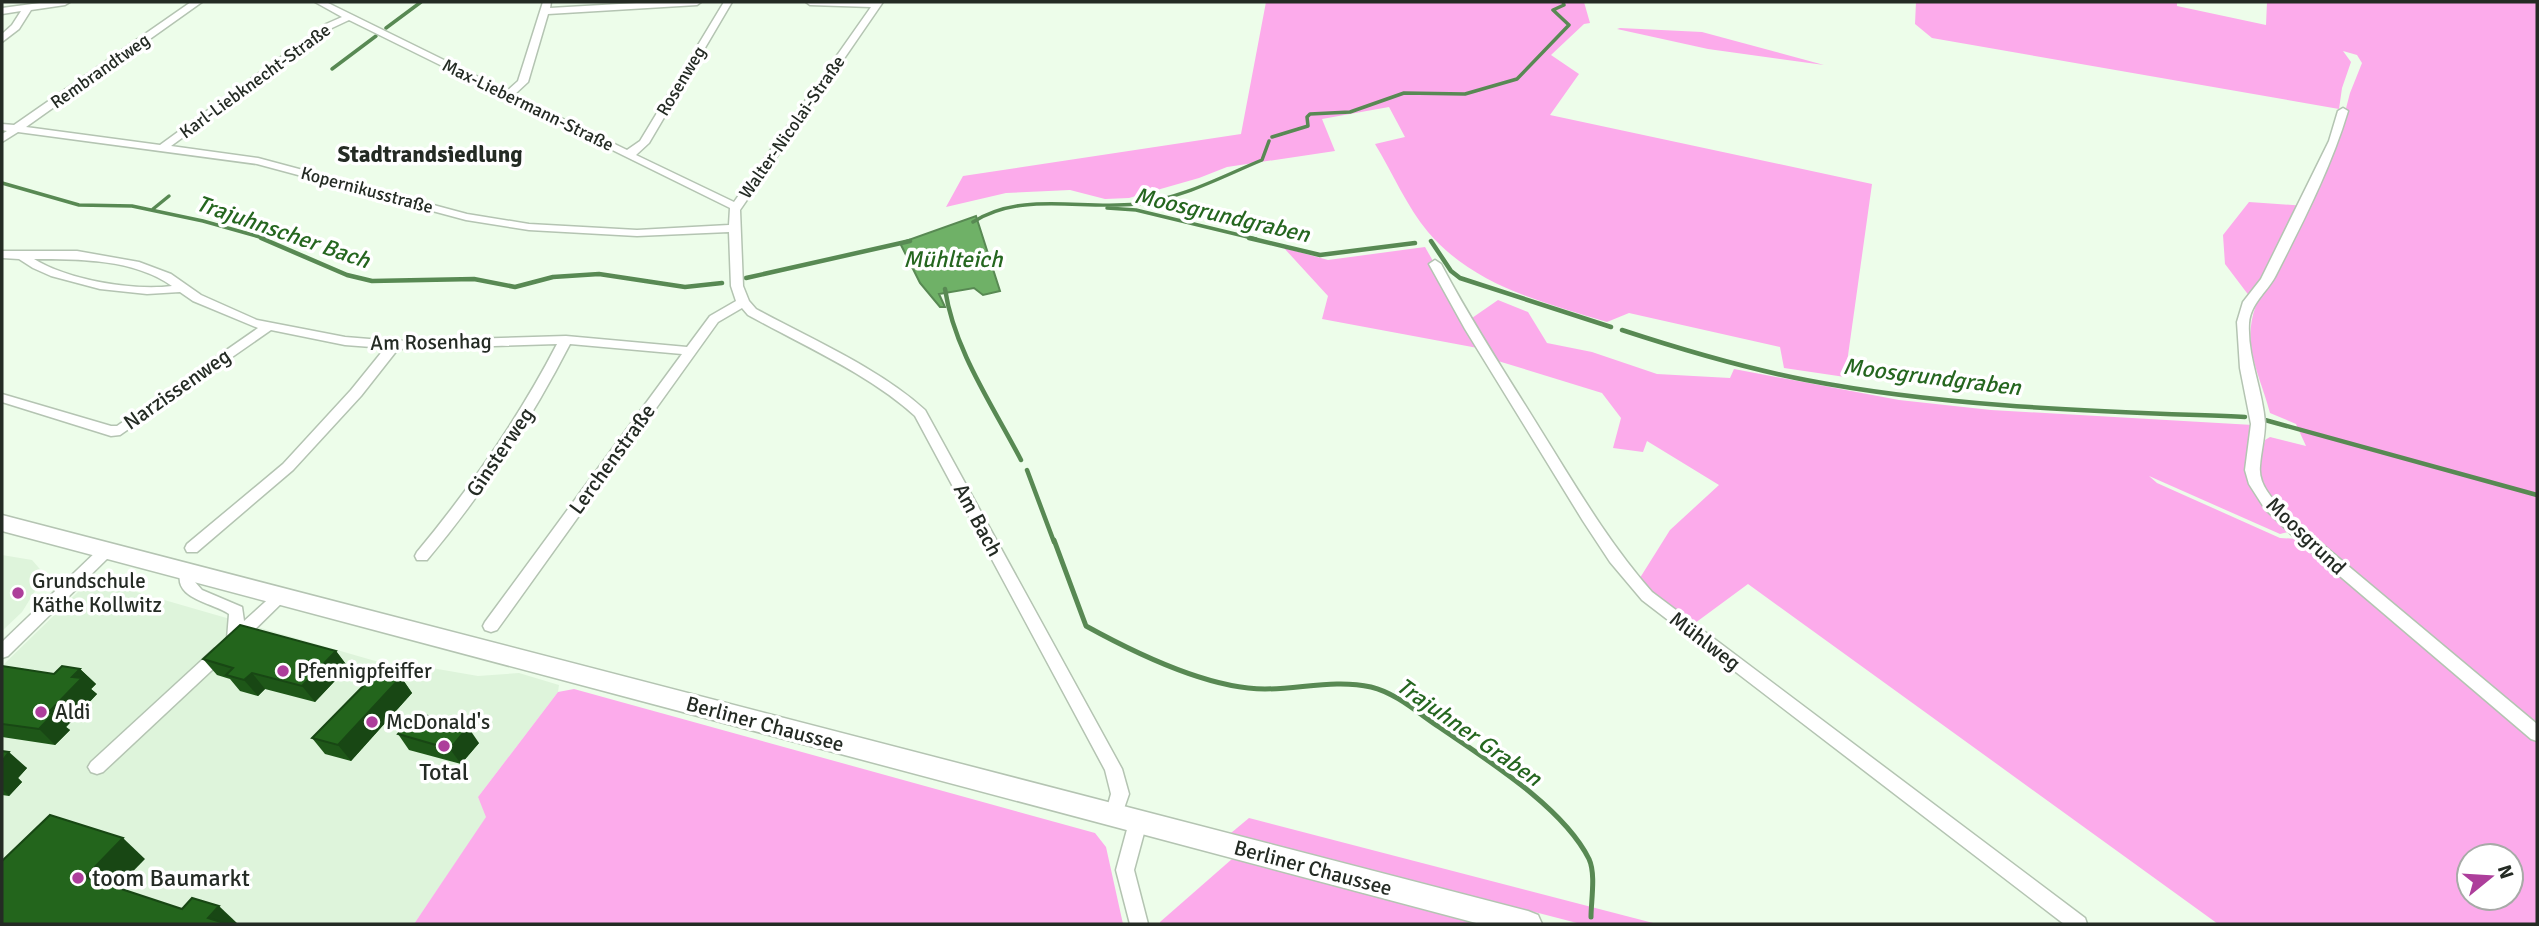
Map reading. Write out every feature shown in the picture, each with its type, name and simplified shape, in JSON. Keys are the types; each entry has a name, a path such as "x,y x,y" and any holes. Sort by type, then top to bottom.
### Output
{"main road":[{"name":"Berliner Chaussee","path":"2,523 1528,924"}],"street":[{"path":"2,10 65,2"},
{"name":"Rembrandtweg","path":"2,139 197,2"},
{"name":"Max-Liebermann-Straße","path":"319,2 727,204 737,206"},
{"path":"508,95 523,82 546,7 697,2"},
{"name":"Rosenweg","path":"628,155 644,143 727,2"},
{"path":"810,2 878,3"},
{"name":"Walter-Nicolai-Straße","path":"743,302 737,286 733,214 878,3"},
{"path":"2,38 16,27 29,7"},
{"name":"Karl-Liebknecht-Straße","path":"162,148 330,26 349,17"},
{"name":"Moosgrund","path":"2343,110 2334,141 2267,280 2249,302 2244,322 2246,368 2258,424 2252,470 2256,484 2270,505 2299,534 2537,734"},
{"name":"Kopernikusstraße","path":"2,127 276,165 448,212 529,227 637,233 734,228"},
{"name":"Am Rosenhag","path":"2,255 23,257 61,254 121,262 167,277 218,308 267,327 345,341 394,345 566,340 690,351"},
{"name":"Am Rosenhag","path":"23,257 52,271 105,284 164,291 183,288"},
{"name":"Mühlweg","path":"1435,264 1467,325 1576,499 1621,566 1647,596 2078,924"},
{"name":"Lerchenstraße","path":"491,626 714,319 743,302"},
{"name":"Am Bach","path":"743,302 761,317 893,392 920,413 1113,769 1126,818 1125,870 1139,924"},
{"name":"Narzissenweg","path":"2,398 111,431 120,430 267,327"},
{"name":"Ginsterweg","path":"422,556 498,461 530,409 566,340"},
{"path":"192,548 288,467 356,393 394,345"},
{"path":"2,652 106,551"},
{"path":"187,572 188,587 197,595 237,611 236,637"},
{"path":"97,767 280,597"}],"shaded area":[{"path":"1266,2 1584,2 1590,23 1584,24 1551,55 1579,74 1550,115 1872,184 1845,377 1784,368 1780,347 1629,313 1607,322 1510,290 1466,266 1446,251 1420,222 1375,144 1405,137 1389,107 1322,119 1335,151 1227,167 1129,198 1105,199 1070,190 1006,193 946,207 963,176 1241,134"},
{"path":"1916,2 2177,2 2177,6 2266,25 2267,2 2537,2 2537,730 2302,532 2267,495 2257,472 2265,440 2270,437 2306,446 2296,424 2270,413 2251,347 2250,334 2256,305 2225,264 2223,235 2249,202 2306,206 2337,143 2350,93 2362,63 2357,55 2343,51 2351,62 2342,88 2339,109 1932,38 1915,24"},
{"path":"1617,29 1702,32 1824,65 1708,49"},
{"path":"1425,247 1483,349 1322,319 1328,296 1284,248 1328,260"},
{"path":"1498,300 1528,312 1547,343 1592,352 1657,374 1730,378 1734,369 1899,400 1991,410 2253,425 2247,460 2292,531 2280,534 2149,476 2157,483 2280,538 2301,539 2537,737 2537,924 2218,924 1748,584 1691,626 1638,581 1670,530 1719,485 1647,441 1643,452 1613,448 1621,418 1602,393 1498,361 1472,318"},
{"name":"Grundschule Käthe Kollwitz","path":"2,555 32,560 45,575 22,612 2,631"},
{"path":"102,582 396,667 426,667 478,676 519,673 559,685 558,692 478,797 487,817 414,924 2,924 2,666 80,590"},
{"path":"574,689 1095,833 1106,847 1123,924 414,924 486,817 478,797 558,692"},
{"path":"1249,818 1657,924 1581,924 1231,833"},
{"path":"1232,859 1476,924 1160,924"}],"water":[{"name":"Mühlteich","path":"976,216 1000,291 983,295 974,288 939,294 945,307 940,307 920,283 900,243"}],"building":[{"path":"240,625 336,651 302,686 252,673 244,680 226,675 233,668 203,659"},
{"path":"2,666 54,674 62,666 80,669 72,677 82,678 48,713 53,714 39,729 2,724"},
{"path":"379,670 401,677 338,745 312,738"},
{"path":"417,713 468,727 450,749 398,734"},
{"path":"2,751 9,752 2,761"},
{"name":"toom Baumarkt","path":"50,815 123,838 85,877 182,909 192,898 219,906 208,918 227,924 2,924 2,861"}],"waterway":[{"path":"386,28 421,2"},
{"path":"1272,137 1308,126 1307,117 1310,114 1350,112 1404,93 1465,94 1517,79 1569,25 1553,10 1564,5 1563,2"},
{"path":"332,69 376,36"},
{"path":"973,222 1011,207 1032,204 1136,204 1169,197 1262,160 1269,141"},
{"name":"Trajuhnscher Bach","path":"2,183 79,205 132,206 203,221 267,239"},
{"path":"153,209 169,196"},
{"name":"Moosgrundgraben","path":"1107,208 1136,210 1256,239"},
{"name":"Trajuhnscher Bach","path":"261,238 347,275 372,281 474,279 515,287 553,277 599,274 685,287 722,283"},
{"name":"Moosgrundgraben","path":"1249,238 1320,255 1415,243"},
{"name":"Trajuhnscher Bach","path":"746,278 910,241"},
{"name":"Moosgrundgraben","path":"1431,241 1451,271 1460,278 1611,327"},
{"name":"Trajuhner Graben","path":"945,289 950,312 966,356 1021,460"},
{"name":"Moosgrundgraben","path":"1622,330 1760,370 1915,397 2025,407 2245,417"},
{"name":"Moosgrundgraben","path":"2265,420 2537,495"},
{"name":"Trajuhner Graben","path":"1027,470 1054,542"},
{"name":"Trajuhner Graben","path":"1054,540 1086,626 1127,647 1172,668 1243,687 1278,689 1345,684 1371,687 1398,699 1479,754 1543,803 1577,840 1591,865 1591,917"}],"place":[{"name":"Grundschule Käthe Kollwitz","path":"18,593"},
{"name":"Pfennigpfeiffer","path":"283,671"},
{"name":"Aldi","path":"41,712"},
{"name":"McDonald's","path":"372,722"},
{"name":"Total","path":"444,746"},
{"name":"toom Baumarkt","path":"78,878"}],"district":[{"name":"Stadtrandsiedlung","path":"430,154"}]}
